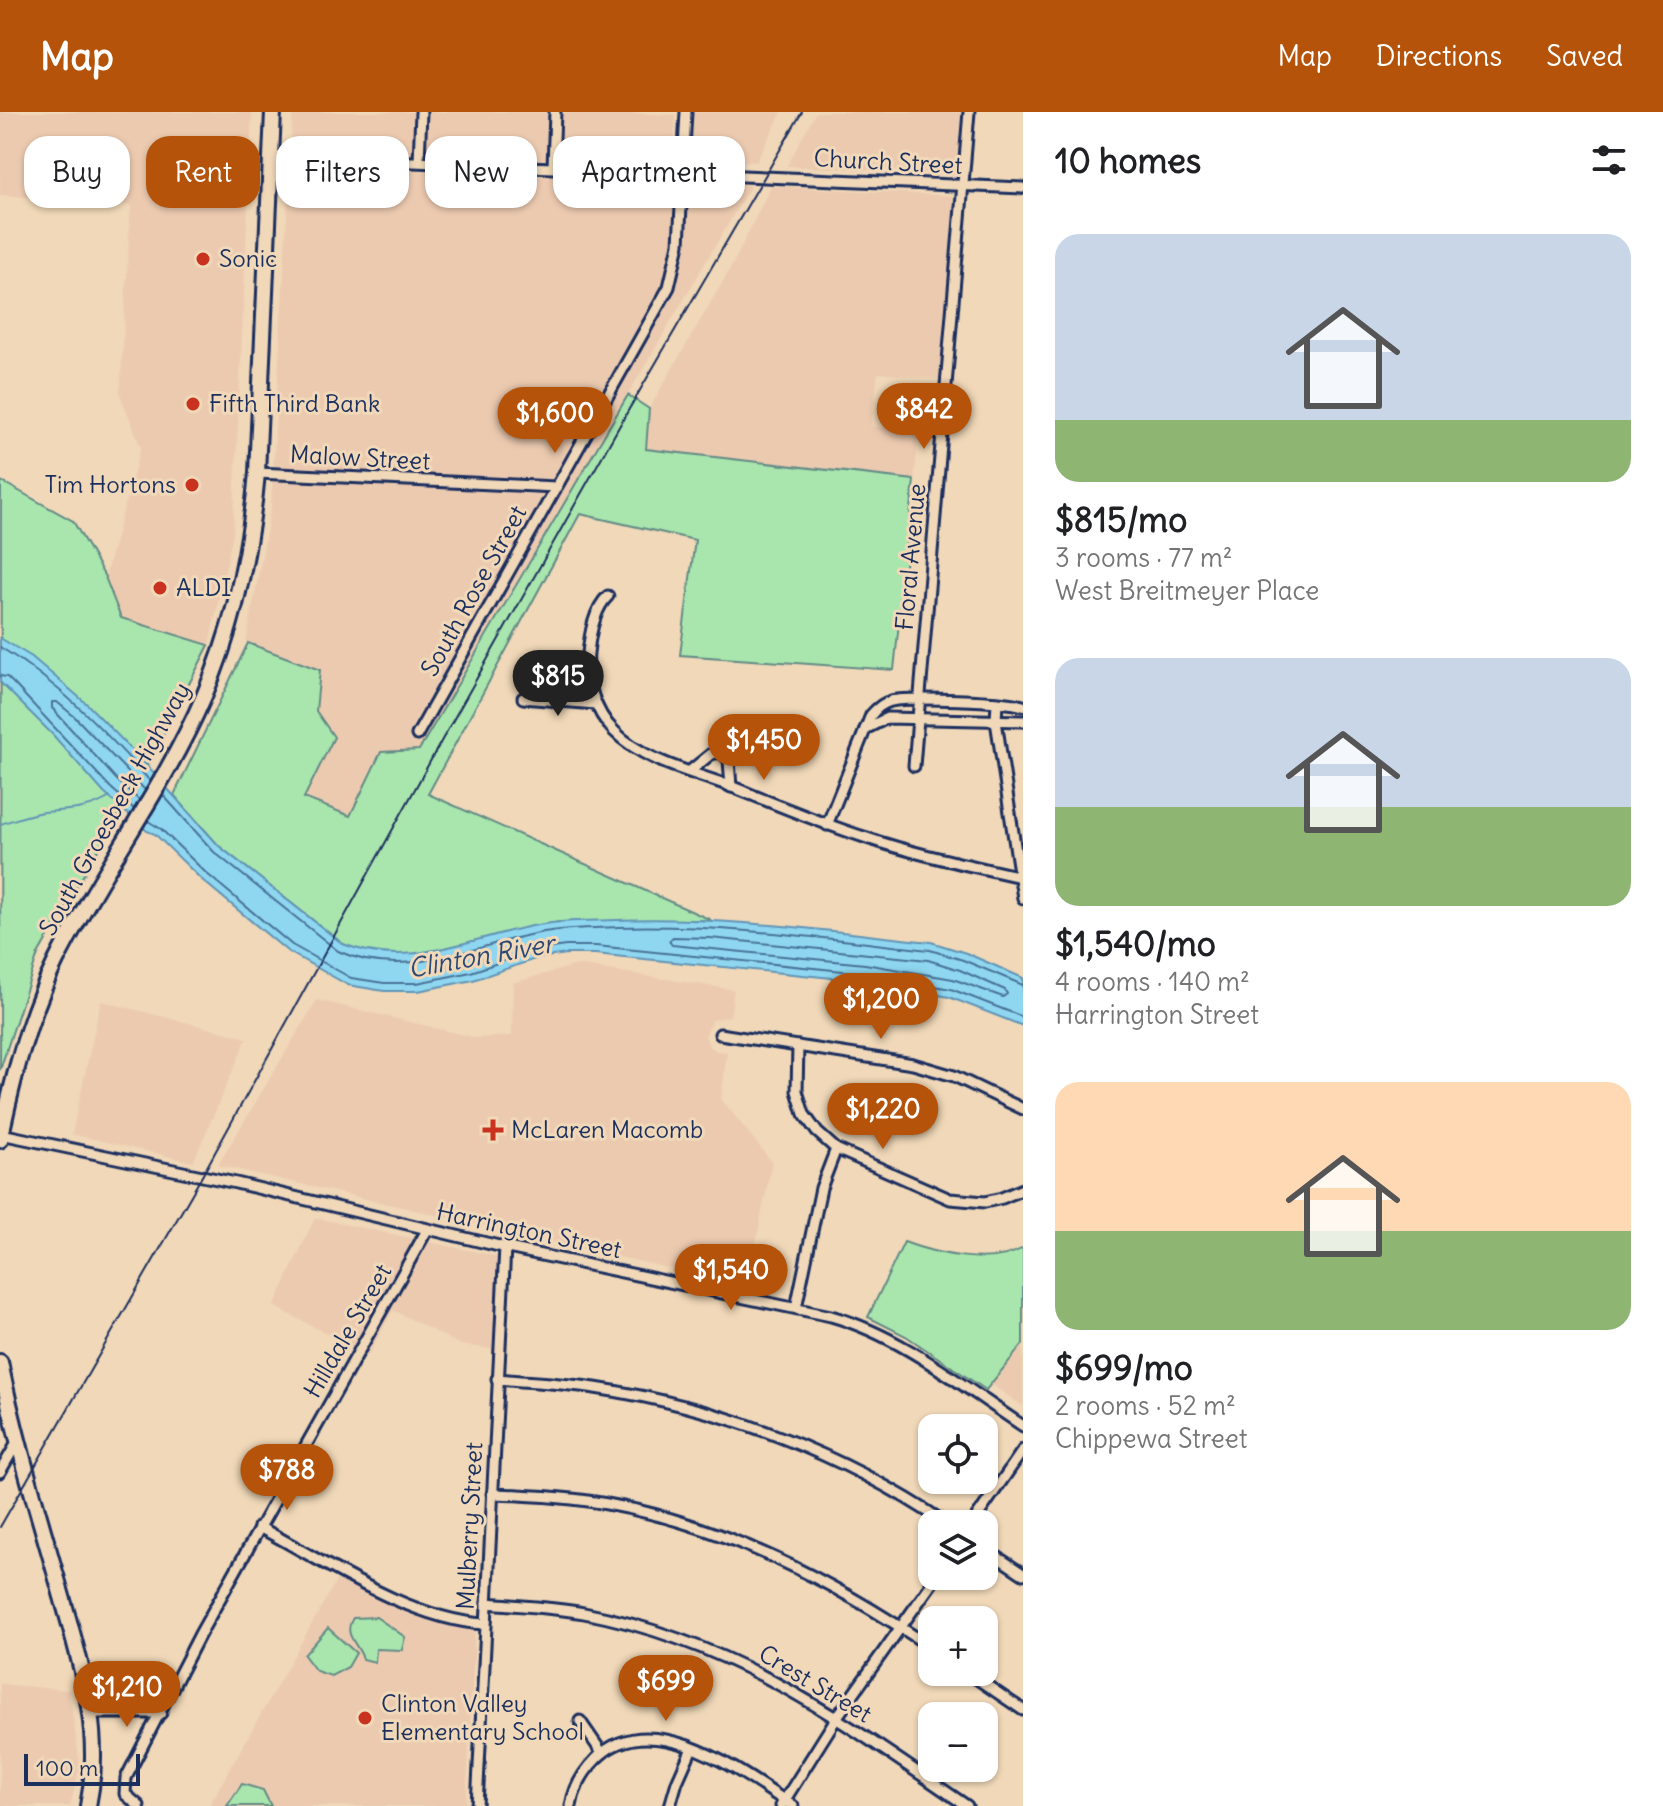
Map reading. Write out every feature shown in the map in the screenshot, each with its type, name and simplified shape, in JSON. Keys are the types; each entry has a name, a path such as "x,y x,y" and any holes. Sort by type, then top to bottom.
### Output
{"main road":[{"name":"South Groesbeck Highway","path":"1,1137 15,1070 42,993 72,930 166,770 204,695 228,631 246,559 257,473 273,112"},
{"path":"0,1364 92,1713 94,1756 88,1806"}],"street":[{"path":"419,161 421,112"},
{"path":"554,136 555,112"},
{"name":"South Rose Street","path":"685,136 686,112"},
{"name":"Floral Avenue","path":"914,766 969,112"},
{"name":"Church Street","path":"271,156 553,167"},
{"name":"Church Street","path":"745,175 1023,188"},
{"name":"South Rose Street","path":"417,735 673,277 682,208"},
{"name":"Malow Street","path":"257,473 556,487"},
{"path":"608,596 597,612 588,652 588,678 596,704 606,721 626,741 659,760 827,825 908,850 1021,877"},
{"path":"523,698 596,704"},
{"path":"827,825 865,729 874,711 885,704 918,700 997,702 1023,706"},
{"path":"997,702 996,721 1023,898"},
{"path":"865,729 882,719 1023,721"},
{"path":"690,771 711,754 721,752 729,760 731,787"},
{"path":"720,1034 922,1066 976,1085 1023,1109"},
{"path":"798,1046 797,1091 804,1114 817,1132 836,1149 950,1199 985,1202 1023,1189"},
{"name":"Harrington Street","path":"1,1137 236,1183 427,1230 859,1324 886,1336 1023,1426"},
{"path":"796,1308 821,1188 836,1149"},
{"name":"Hilldale Street","path":"139,1806 127,1797 124,1790 126,1778 200,1634 427,1230"},
{"name":"Mulberry Street","path":"477,1806 505,1247"},
{"path":"497,1379 622,1393 745,1424 827,1457 925,1510"},
{"path":"0,1472 18,1441"},
{"path":"982,1510 1023,1450"},
{"path":"492,1494 609,1504 694,1528 775,1557 838,1589 918,1639"},
{"path":"259,1527 419,1611 485,1624"},
{"path":"998,1557 1023,1574"},
{"path":"782,1803 837,1717 928,1590"},
{"name":"Crest Street","path":"487,1603 585,1614 670,1636 744,1664 837,1717 967,1806"},
{"path":"988,1686 1023,1710"},
{"path":"92,1713 161,1713"},
{"path":"580,1721 602,1753"},
{"path":"571,1806 583,1775 602,1753 621,1743 640,1739 663,1740 692,1748 736,1769 782,1803 793,1806"},
{"path":"670,1806 692,1748"}],"shaded area":[{"path":"0,112 252,112 251,136 146,136 146,208 248,208 233,533 209,645 121,618 105,577 141,447 120,394 131,205 130,136 24,136 24,197 0,195"},
{"path":"293,112 604,112 676,115 675,136 553,136 553,160 537,159 537,136 425,136 425,154 409,154 409,136 291,136"},
{"path":"693,112 782,112 756,162 745,161 745,136 692,136"},
{"path":"816,112 963,112 958,174 787,166"},
{"path":"409,170 425,171 425,208 537,208 537,176 553,177 553,208 737,208 419,750 381,752 350,817 303,798 334,737 316,711 320,670 246,643 271,507 287,208 409,208"},
{"path":"771,186 956,196 941,379 878,373 871,426 919,432 914,480 645,449 649,409 733,264"},
{"name":"McLaren Macomb","path":"577,965 734,990 730,1016 712,1020 705,1036 709,1046 727,1052 721,1099 772,1162 747,1286 218,1165 317,1000 477,1038 512,1036 513,983"},
{"path":"101,1001 247,1038 193,1162 72,1134"},
{"path":"315,1218 501,1257 492,1349 461,1345 393,1310 368,1355 274,1306"},
{"path":"1023,1344 1023,1406 991,1384"},
{"name":"Clinton Valley Elementary School","path":"339,1576 410,1615 475,1630 466,1806 209,1806"},
{"path":"0,1684 69,1690 80,1766 70,1806 0,1806"}],"green space":[{"path":"628,395 649,409 646,449 914,480 894,670 680,655 695,540 580,514 428,794 711,920 559,922 415,955 388,956 359,951 343,944 219,846 174,795 248,643 320,670 316,711 334,737 304,798 350,816 381,752 419,750"},
{"path":"1,481 73,521 105,577 121,618 209,645 152,756 38,954 0,1070"},
{"path":"904,1242 932,1251 980,1258 1010,1254 1023,1248 1023,1344 986,1390 906,1336 868,1317"},
{"path":"376,1617 405,1637 402,1650 376,1649 375,1662 363,1659 349,1629 353,1618"},
{"path":"328,1628 356,1653 348,1667 331,1676 316,1671 304,1655"},
{"path":"242,1784 263,1790 271,1806 227,1806"}],"water":[{"name":"Clinton River","path":"0,638 32,657 87,704 219,846 343,944 392,954 415,953 543,924 656,919 774,925 931,942 966,953 1023,978 1023,1026 949,997 862,981 595,954 538,958 473,980 418,991 384,991 348,985 287,951 104,793 53,735 0,682"}],"waterway":[{"path":"0,824 38,813 86,807 110,797"}],"railway":[{"path":"0,1527 202,1176 443,738 625,416 802,112"}],"place":[{"name":"Sonic","path":"203,259"},
{"name":"Fifth Third Bank","path":"193,404"},
{"name":"Tim Hortons","path":"192,485"},
{"name":"ALDI","path":"160,588"},
{"name":"McLaren Macomb","path":"493,1130"},
{"name":"Clinton Valley Elementary School","path":"365,1718"}]}
